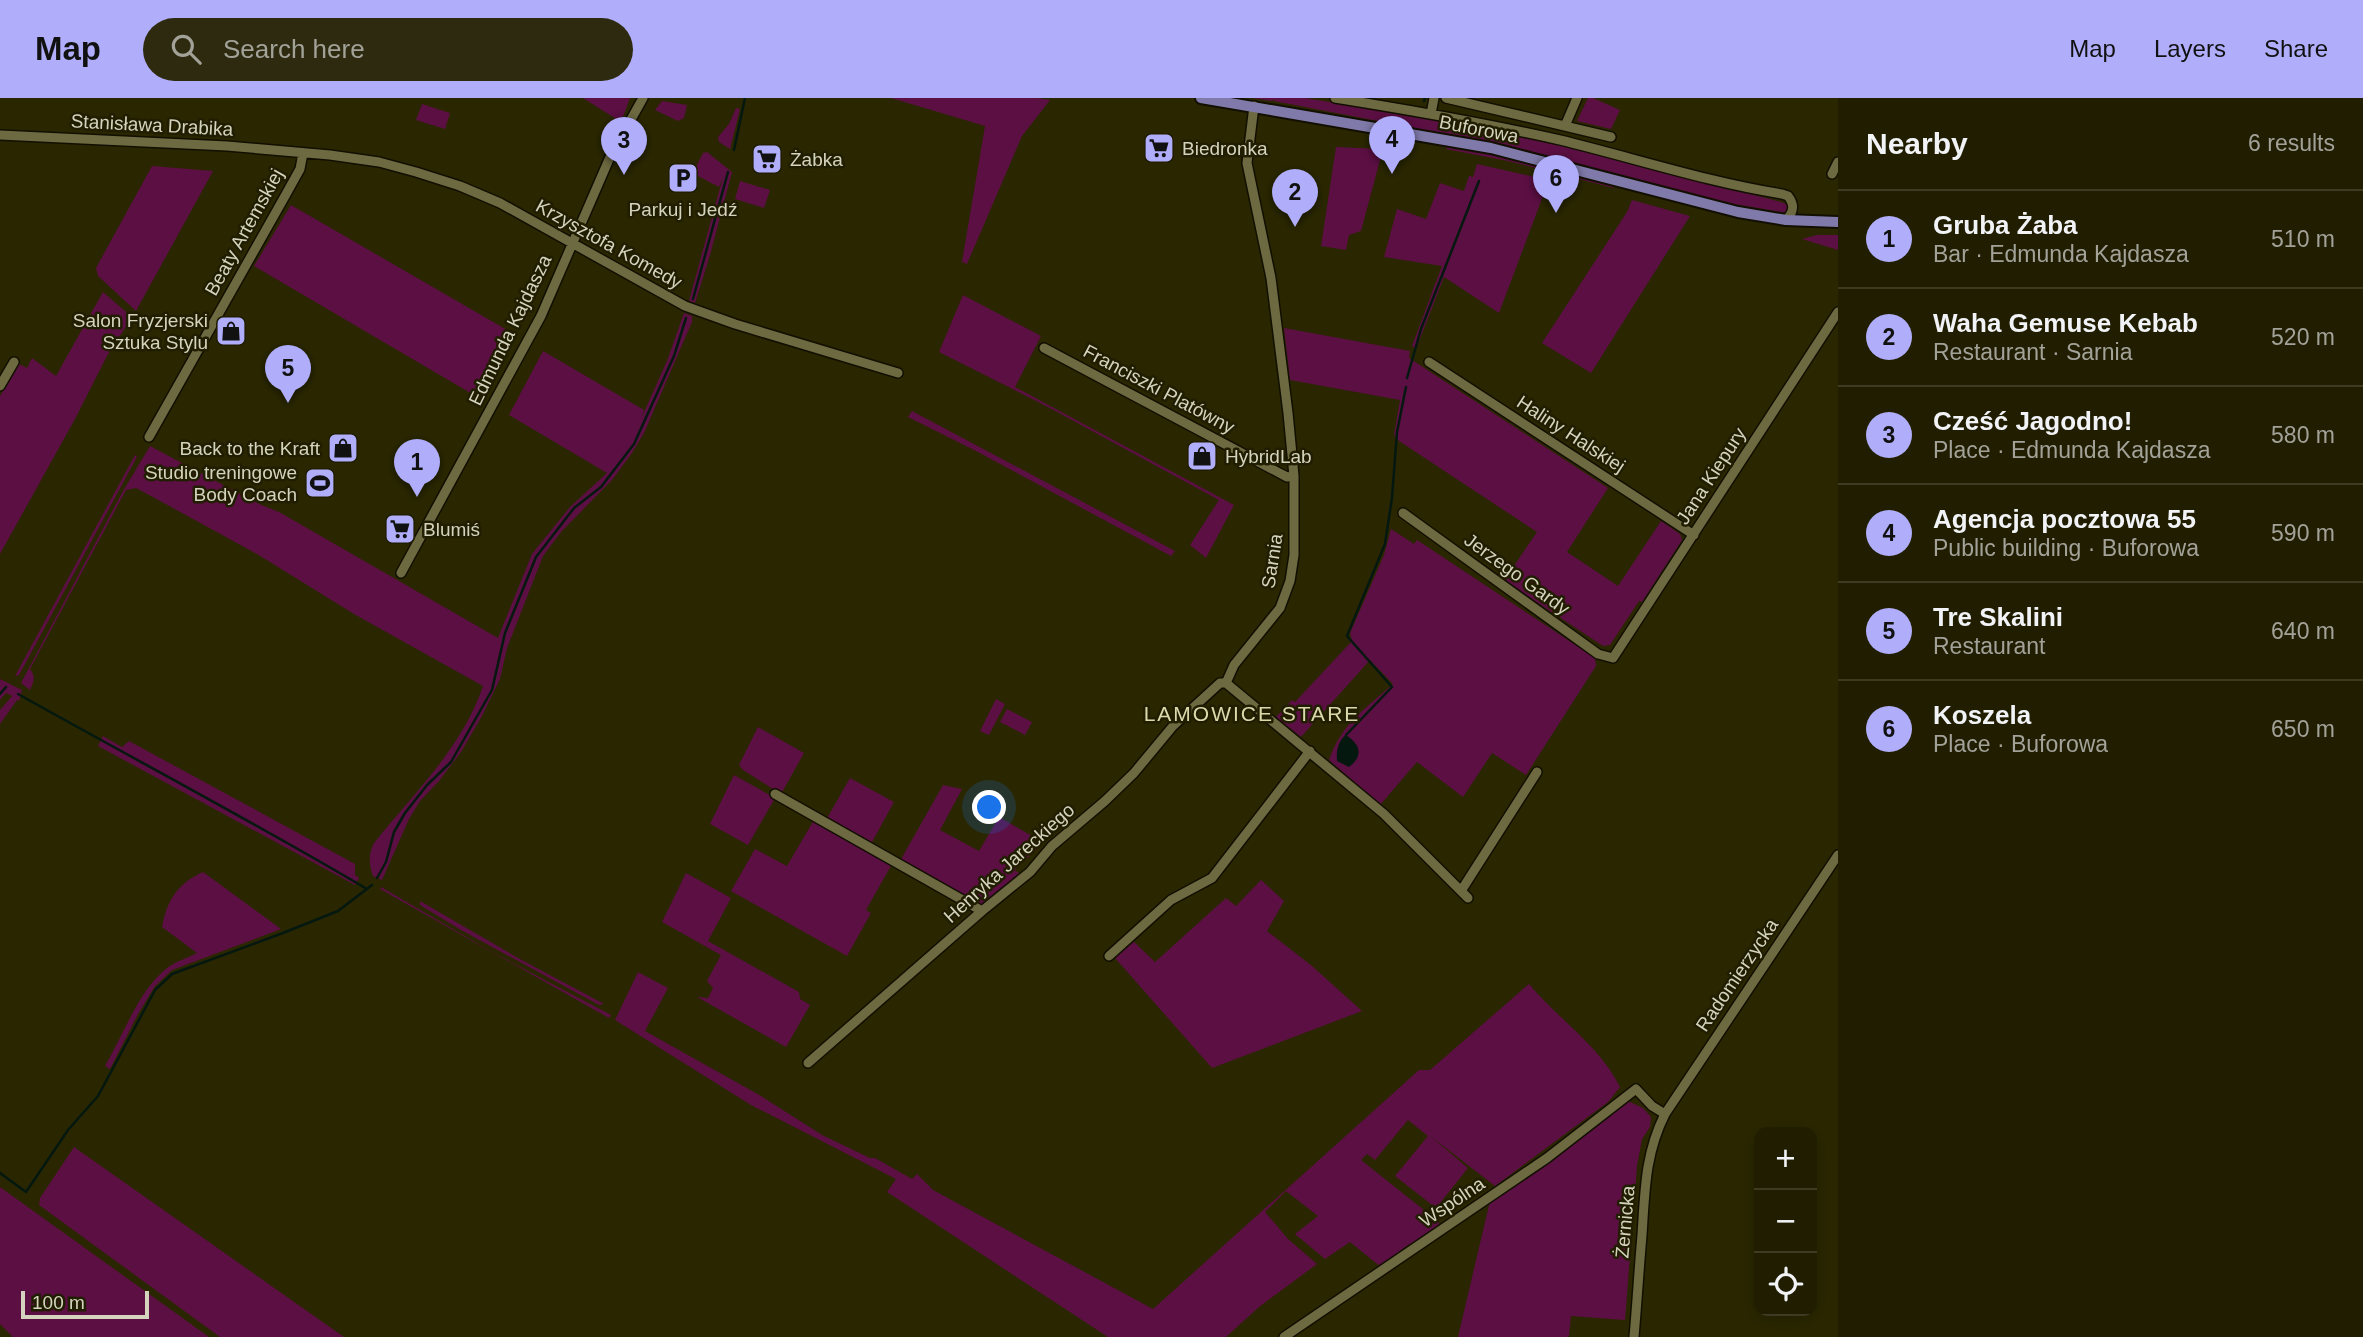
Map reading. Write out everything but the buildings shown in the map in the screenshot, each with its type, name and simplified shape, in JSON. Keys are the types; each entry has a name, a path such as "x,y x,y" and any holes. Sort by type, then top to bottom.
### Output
{"main road":[{"name":"Buforowa","path":"1201,98 1492,148 1738,212 1786,220 1838,222"}],"street":[{"name":"Edmunda Kajdasza","path":"401,573 541,316 610,157 643,98"},
{"name":"Buforowa","path":"1335,98 1532,134 1718,182 1788,196 1793,211 1786,220"},
{"path":"1431,114 1434,98"},
{"path":"1446,98 1611,136"},
{"path":"1565,126 1577,98"},
{"name":"Sarnia","path":"1226,683 1234,666 1276,616 1284,599 1294,555 1294,476 1271,278 1247,163 1254,106"},
{"name":"Stanisława Drabika","path":"0,135 227,146 303,153"},
{"name":"Krzysztofa Komedy","path":"303,153 379,162 460,186 511,209 685,306 734,324 898,373"},
{"name":"Beaty Artemskiej","path":"149,437 300,169 303,153"},
{"path":"1832,174 1838,162"},
{"name":"Jana Kiepury","path":"1613,658 1838,312"},
{"name":"Franciszki Platówny","path":"1044,348 1287,477 1294,476"},
{"path":"0,386 14,362"},
{"name":"Haliny Halskiej","path":"1429,362 1694,535"},
{"name":"Jerzego Gardy","path":"1403,513 1598,654 1613,658"},
{"name":"Henryka Jareckiego","path":"808,1063 1030,872 1052,846 1124,782 1173,726 1220,683 1226,683"},
{"path":"1226,683 1384,814 1465,894 1537,772"},
{"path":"1110,956 1171,901 1212,878 1310,751"},
{"path":"775,794 982,911"},
{"name":"Radomierzycka","path":"1665,1114 1838,855"},
{"name":"Wspólna","path":"1284,1337 1639,1092 1652,1106 1665,1114"},
{"name":"Żernicka","path":"1634,1337 1650,1150 1665,1114"}],"shaded area":[{"path":"583,98 630,98 621,122"},
{"path":"891,98 1050,100 1022,136 967,264 962,262 985,126"},
{"path":"1252,98 1305,98 1444,121 1577,149 1781,202 1788,205 1787,213 1727,203 1508,146 1274,99"},
{"path":"1588,98 1620,110 1611,129 1577,121"},
{"path":"662,101 687,105 684,118 678,121 655,110"},
{"path":"422,104 450,113 445,129 416,120"},
{"path":"736,108 740,109 730,149 719,142 718,137 729,124"},
{"path":"1448,146 1509,158 1612,185 1614,188 1508,161 1446,149"},
{"path":"1336,147 1383,149 1361,231 1349,235 1346,250 1321,246"},
{"path":"707,152 732,172 695,303 689,301 723,177 719,187 696,175 693,179 690,178 703,153"},
{"path":"1477,164 1549,180 1499,313 1444,277 1416,349 1412,346 1442,266 1384,257 1397,209 1426,219 1440,183 1464,191"},
{"path":"152,166 213,171 136,311 98,276 96,268"},
{"path":"740,181 770,190 764,208 735,199"},
{"path":"1632,200 1690,216 1591,373 1542,343 1627,212"},
{"path":"291,205 514,334 479,398 254,266"},
{"path":"1817,235 1838,235 1838,250 1802,239"},
{"path":"103,292 132,317 107,356 0,554 0,396 19,364 27,368 32,358 56,376"},
{"path":"963,295 1041,336 1015,387 1234,505 1206,558 1190,545 1219,500 1048,407 939,352"},
{"path":"684,313 692,316 692,322 644,433 612,480 561,532 543,556 507,648 500,679 482,716 461,752 420,801 409,819 382,880 373,876 371,867 370,856 374,843 450,750 463,730 483,686 354,614 257,554 151,496 136,488 126,490 30,669 34,679 30,690 21,683 123,491 150,446 279,512 498,638 532,554 570,507 607,473 509,415 543,351 644,410 641,419 667,361"},
{"path":"1284,328 1410,351 1409,358 1608,488 1567,552 1618,586 1661,521 1680,534 1682,540 1610,645 1603,646 1535,601 1532,604 1503,582 1537,532 1399,441 1394,435 1400,400 1290,380"},
{"path":"912,411 1175,551 1171,556 908,417"},
{"path":"135,455 137,457 19,675 15,676"},
{"path":"1391,529 1414,544 1417,540 1595,658 1596,666 1526,775 1492,753 1463,797 1417,762 1380,805 1329,760 1347,727 1393,684 1370,660 1301,737 1276,717 1292,700 1295,702 1352,641 1350,633 1384,555"},
{"path":"0,679 22,690 19,701 17,700 0,724 0,710 12,696 6,693 0,700"},
{"path":"996,699 1005,704 989,735 980,731"},
{"path":"1007,709 1032,722 1025,735 1000,722"},
{"path":"758,727 804,753 781,794 739,765"},
{"path":"1346,735 1358,750 1357,759 1349,767 1337,761 1338,746"},
{"path":"103,736 122,747 129,741 355,864 355,875 359,878 355,885 98,746"},
{"path":"734,775 775,798 748,845 710,824"},
{"path":"850,778 894,802 871,844 826,820"},
{"path":"943,785 962,789 940,830 979,851 999,817 1039,840 1040,846 1014,870 1019,873 988,903 979,905 900,861"},
{"path":"814,820 892,864 866,910 871,913 847,956 731,891 755,849 787,866"},
{"path":"203,872 281,929 172,970 155,986 110,1069 105,1066 148,989 167,968 197,953 162,927 167,909 180,887"},
{"path":"686,873 731,898 708,941 799,992 800,999 810,1005 786,1047 697,997 708,998 713,988 707,981 721,955 662,922"},
{"path":"1261,880 1284,901 1267,931 1312,966 1362,1011 1212,1068 1115,958 1133,941 1155,962 1226,898 1236,906"},
{"path":"381,887 494,953 611,1015 609,1018 380,889"},
{"path":"420,901 604,1004 599,1005 461,930 420,905"},
{"path":"638,972 668,988 645,1031 761,1096 822,1135 875,1158 912,1179 917,1174 933,1190 1153,1309 1419,1070 1430,1070 1529,984 1590,1045 1620,1087 1608,1102 1495,1186 1429,1135 1468,1168 1436,1208 1395,1176 1428,1136 1408,1120 1375,1160 1367,1154 1361,1160 1439,1222 1438,1228 1405,1247 1381,1267 1350,1242 1325,1259 1295,1234 1318,1216 1286,1191 1265,1212 1288,1239 1317,1264 1259,1307 1226,1337 1108,1337 887,1192 896,1179 751,1105 615,1020"},
{"path":"1630,1102 1643,1108 1651,1117 1650,1127 1642,1139 1637,1166 1625,1320 1571,1316 1567,1337 1458,1337 1490,1201 1555,1157 1624,1103"},
{"path":"74,1147 344,1337 220,1337 39,1205 40,1198"},
{"path":"0,1187 209,1337 13,1337 0,1324"}],"waterway":[{"path":"734,150 745,98"},
{"path":"693,299 728,172"},
{"path":"1407,378 1421,329 1479,181"},
{"path":"377,878 386,862 394,832 405,813 427,785 451,762 492,690 505,633 536,557 574,508 601,487 634,444 674,356 686,318"},
{"path":"1346,735 1392,687 1347,636 1385,544 1397,432 1406,387"},
{"path":"0,694 6,687"},
{"path":"18,694 367,889"},
{"path":"0,1173 26,1192 68,1130 98,1096 155,990 172,974 338,911 372,885"}],"place":[{"name":"Biedronka","path":"1159,148"},
{"name":"Żabka","path":"767,159"},
{"name":"Agencja pocztowa 55","path":"1392,174"},
{"name":"Cześć Jagodno!","path":"624,175"},
{"name":"Parkuj i Jedź","path":"683,178"},
{"name":"Koszela","path":"1556,213"},
{"name":"Waha Gemuse Kebab","path":"1295,227"},
{"name":"Salon Fryzjerski Sztuka Stylu","path":"231,331"},
{"name":"Tre Skalini","path":"288,403"},
{"name":"Back to the Kraft","path":"343,448"},
{"name":"HybridLab","path":"1202,456"},
{"name":"Studio treningowe Body Coach","path":"320,483"},
{"name":"Gruba Żaba","path":"417,497"},
{"name":"Blumiś","path":"400,529"}],"district":[{"name":"LAMOWICE STARE","path":"1252,713"}]}
